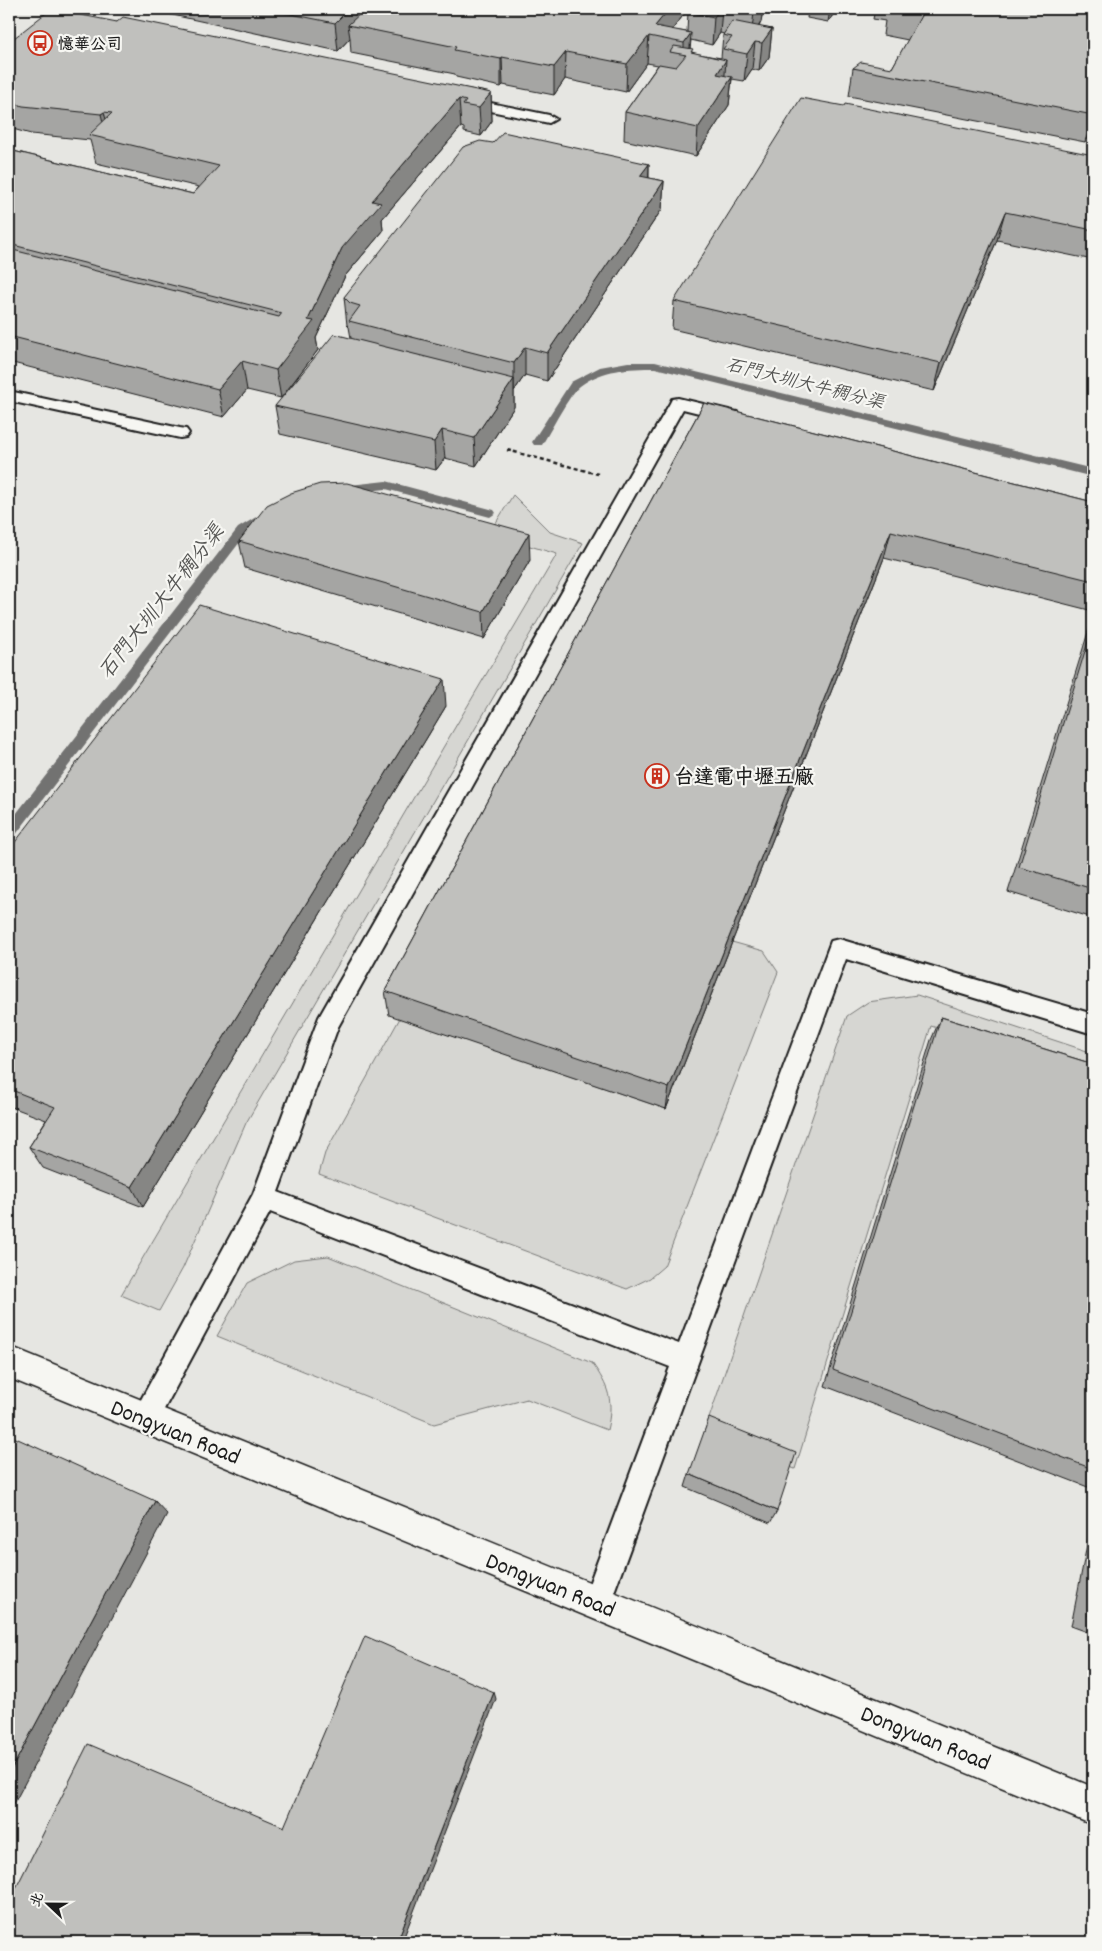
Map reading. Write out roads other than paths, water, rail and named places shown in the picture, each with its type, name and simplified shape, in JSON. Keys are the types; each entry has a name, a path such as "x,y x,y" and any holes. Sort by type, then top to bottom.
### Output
{"street":[{"name":"Dongyuan Road","path":"9,1362 1093,1806"}],"lane":[{"path":"452,99 549,120"},
{"path":"9,396 180,433"},
{"path":"144,1418 264,1198 327,1024 678,403 746,420"},
{"path":"596,1602 839,948 1093,1024"},
{"path":"264,1198 686,1360"}],"waterway":[{"name":"石門大圳大牛稠分渠","path":"538,442 575,384 604,369 628,365 655,365 1093,473"},
{"name":"石門大圳大牛稠分渠","path":"341,490 386,485 490,513"},
{"name":"石門大圳大牛稠分渠","path":"9,833 242,531 268,514"}],"place":[{"name":"憶華公司","path":"40,43"},
{"name":"台達電中壢五廠","path":"657,776"}]}
